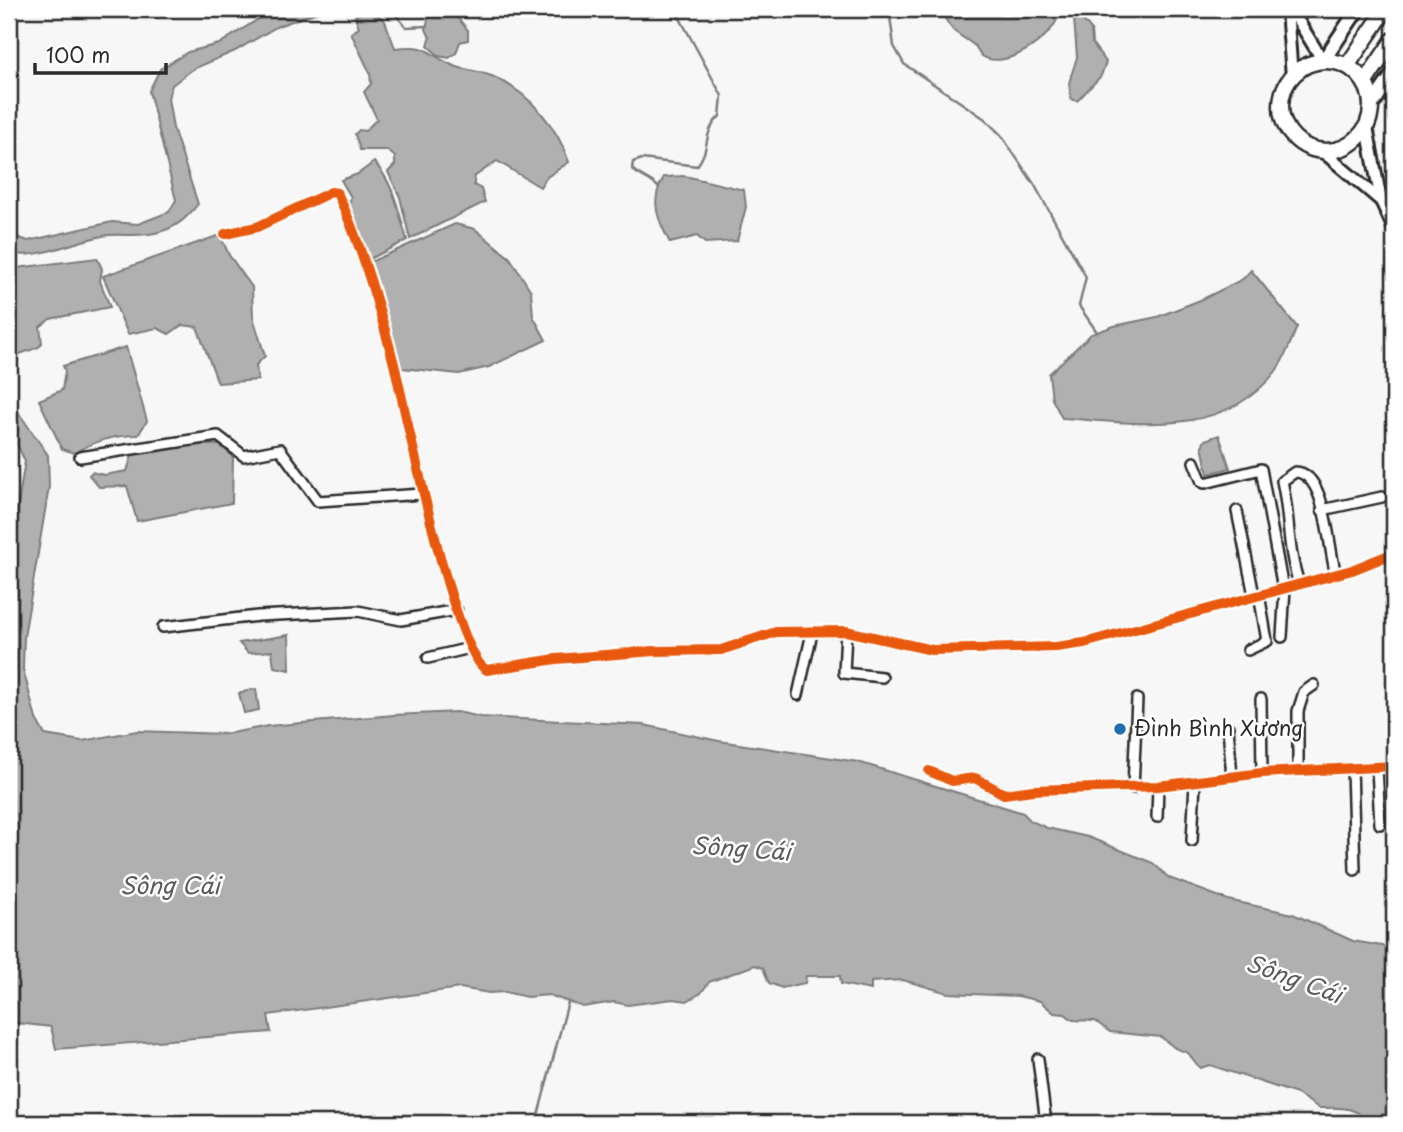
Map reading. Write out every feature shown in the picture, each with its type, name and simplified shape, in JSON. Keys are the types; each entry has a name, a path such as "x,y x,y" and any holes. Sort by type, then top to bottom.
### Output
{"main road":[{"path":"1323,61 1358,9"},
{"path":"1347,66 1386,9"},
{"path":"1365,82 1394,39"},
{"path":"1371,106 1365,82 1347,66 1323,61 1301,69 1292,77 1283,92 1281,107 1284,122 1291,135 1302,145 1322,152 1346,148 1358,140 1367,127 1371,106 1394,73"}],"street":[{"path":"1289,9 1323,61"},
{"path":"1289,9 1292,77"},
{"path":"1367,127 1381,201 1394,227"},
{"path":"1322,152 1381,201"},
{"path":"225,234 257,227 331,192 337,193 394,363 422,494 457,610 478,665 487,670 556,659 654,651 722,650 776,632 846,631 932,650 1084,643 1336,574 1394,553"},
{"path":"80,457 218,436 244,456 280,449 318,501 422,494"},
{"path":"1194,462 1202,482 1261,469 1284,589 1282,637"},
{"path":"1299,583 1289,541 1290,521 1282,481 1295,472 1306,474 1318,488 1336,574"},
{"path":"1322,510 1382,497"},
{"path":"1237,511 1267,640 1248,650"},
{"path":"163,627 258,616 358,611 401,620 457,610"},
{"path":"846,631 844,673 882,677"},
{"path":"798,695 812,633"},
{"path":"428,657 470,648"},
{"path":"1298,770 1298,711 1304,692 1314,685"},
{"path":"1133,788 1137,699"},
{"path":"1261,699 1262,773"},
{"path":"1227,727 1232,777"},
{"path":"929,771 952,781 975,778 1000,794 1033,790 1133,788 1262,773 1394,766"},
{"path":"1352,768 1355,870"},
{"path":"1377,768 1380,824"},
{"path":"1192,841 1195,782"},
{"path":"1157,817 1158,786"},
{"path":"1038,1059 1046,1123"},
{"path":"964,1123 1006,1120 1026,1123"}],"water":[{"path":"274,9 326,9 278,26 235,51 193,69 172,85 168,98 173,128 198,204 186,218 153,234 110,235 32,254 9,252 9,234 28,241 112,222 138,224 169,212 176,200 149,91 160,69 188,52 219,44"},
{"path":"430,9 459,9 457,17 468,30 468,40 460,42 456,53 449,58 439,56 428,46 430,38 426,29"},
{"path":"939,9 1059,9 1057,19 1042,39 1017,55 992,60 982,56 974,45 954,31"},
{"path":"360,12 375,12 385,21 395,48 422,49 454,66 491,76 520,93 550,124 569,162 547,177 540,187 497,161 474,177 474,185 481,189 485,202 410,239 400,197 388,172 395,165 395,157 387,150 360,150 355,134 359,130 365,131 377,119 364,92 371,84 370,73 351,33 359,28 355,16"},
{"path":"1079,15 1091,30 1092,43 1106,62 1101,76 1077,101 1071,99 1069,83 1077,57 1074,19"},
{"path":"374,162 391,189 407,240 368,260 349,206 351,197 341,180 358,174"},
{"path":"685,176 744,190 746,207 737,241 705,243 697,236 670,243 659,218 657,194 664,177"},
{"path":"455,224 475,229 510,258 531,291 533,316 546,340 489,367 459,374 402,368 382,295 368,263"},
{"path":"220,235 229,255 252,287 253,317 265,356 256,365 258,380 218,383 197,327 182,325 169,334 157,328 128,334 103,276"},
{"path":"97,258 102,269 100,281 110,307 50,319 40,327 42,343 39,347 9,358 9,269"},
{"path":"1251,270 1297,327 1276,371 1255,393 1231,408 1178,422 1062,418 1052,399 1049,374 1091,334 1157,317 1203,299 1243,279"},
{"path":"126,347 147,421 138,435 105,440 74,453 62,449 39,400 62,390 65,371 63,366"},
{"name":"Sông Cái","path":"9,399 48,455 49,487 24,637 23,669 36,719 45,735 82,741 137,731 226,734 268,726 457,712 481,717 644,725 719,741 858,762 1023,813 1031,821 1047,828 1088,837 1153,863 1169,878 1228,900 1293,914 1353,941 1394,948 1394,1123 1371,1123 1353,1110 1319,1108 1297,1094 1210,1065 1200,1068 1188,1053 1175,1048 1161,1037 1110,1032 1095,1021 1073,1020 1065,1014 1054,1013 1040,1001 1018,996 948,993 903,980 871,982 871,990 841,984 840,976 806,976 805,983 782,988 769,983 763,968 755,965 709,982 701,993 687,1001 673,999 628,1005 614,1002 583,1007 549,995 527,997 460,988 268,1015 271,1032 56,1049 51,1027 9,1022 9,559 25,461 9,428"},
{"path":"1219,435 1230,468 1208,474 1202,446 1205,440"},
{"path":"190,445 221,445 233,457 232,503 137,521 127,486 99,487 89,475 92,472 104,475 127,471 133,452"},
{"path":"289,635 290,670 274,667 272,651 248,653 239,643"},
{"path":"256,689 259,710 244,713 239,693"}],"waterway":[{"path":"391,9 406,27 426,26"},
{"path":"658,187 632,169 633,162 642,159 697,166 702,159 710,129 720,116 722,96 675,9"},
{"path":"889,9 894,46 904,64 985,119 1001,135 1034,184 1086,277 1079,306 1097,332"},
{"path":"536,1123 568,1002"}],"cycle path":[{"path":"225,234 257,227 331,192 337,193 362,255 383,323 446,580 474,655 487,670 556,659 654,651 721,650 776,632 846,631 932,650 1056,647 1084,643 1352,570 1394,553"},
{"path":"929,771 952,781 975,778 1004,794 1033,790 1158,786 1262,773 1394,766"}],"place":[{"name":"Đình Bình Xương","path":"1120,729"}]}
